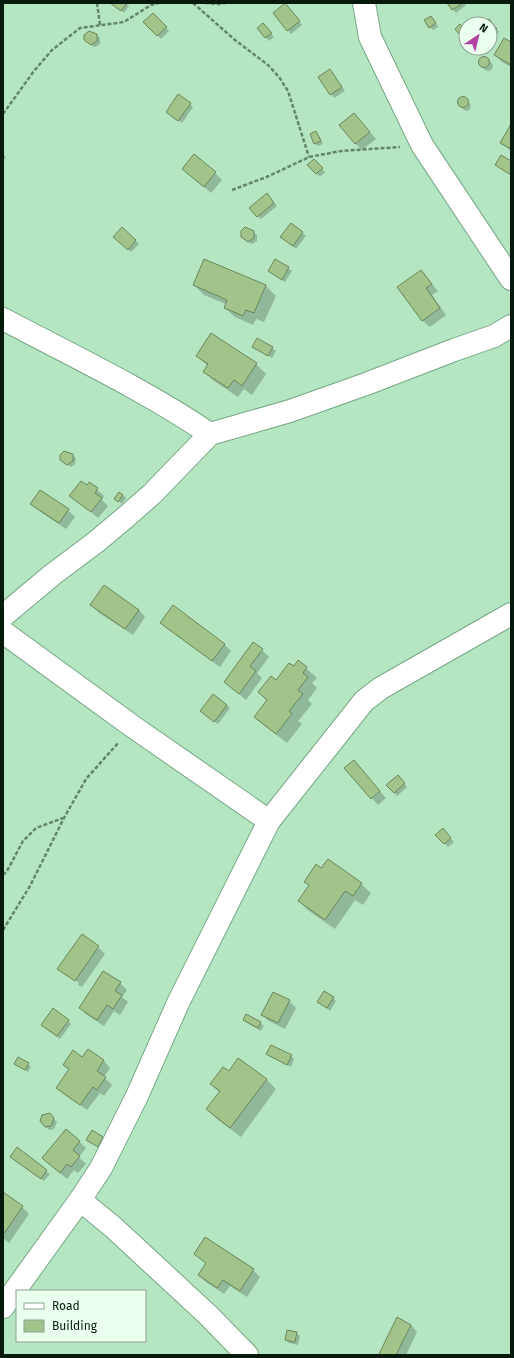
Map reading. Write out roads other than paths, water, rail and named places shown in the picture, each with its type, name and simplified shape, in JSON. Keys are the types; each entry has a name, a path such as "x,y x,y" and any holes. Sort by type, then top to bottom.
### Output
{"street":[{"path":"364,3 370,37 422,145 511,279"},
{"path":"3,319 122,382 184,417 210,434"},
{"path":"3,616 127,516 152,494 210,434 290,411 366,384 494,336 511,326"},
{"path":"3,1307 102,1168 137,1096 178,1003 269,821 364,701 381,688 511,614"},
{"path":"3,632 132,726 269,821"},
{"path":"80,1200 202,1309 247,1355"}]}
